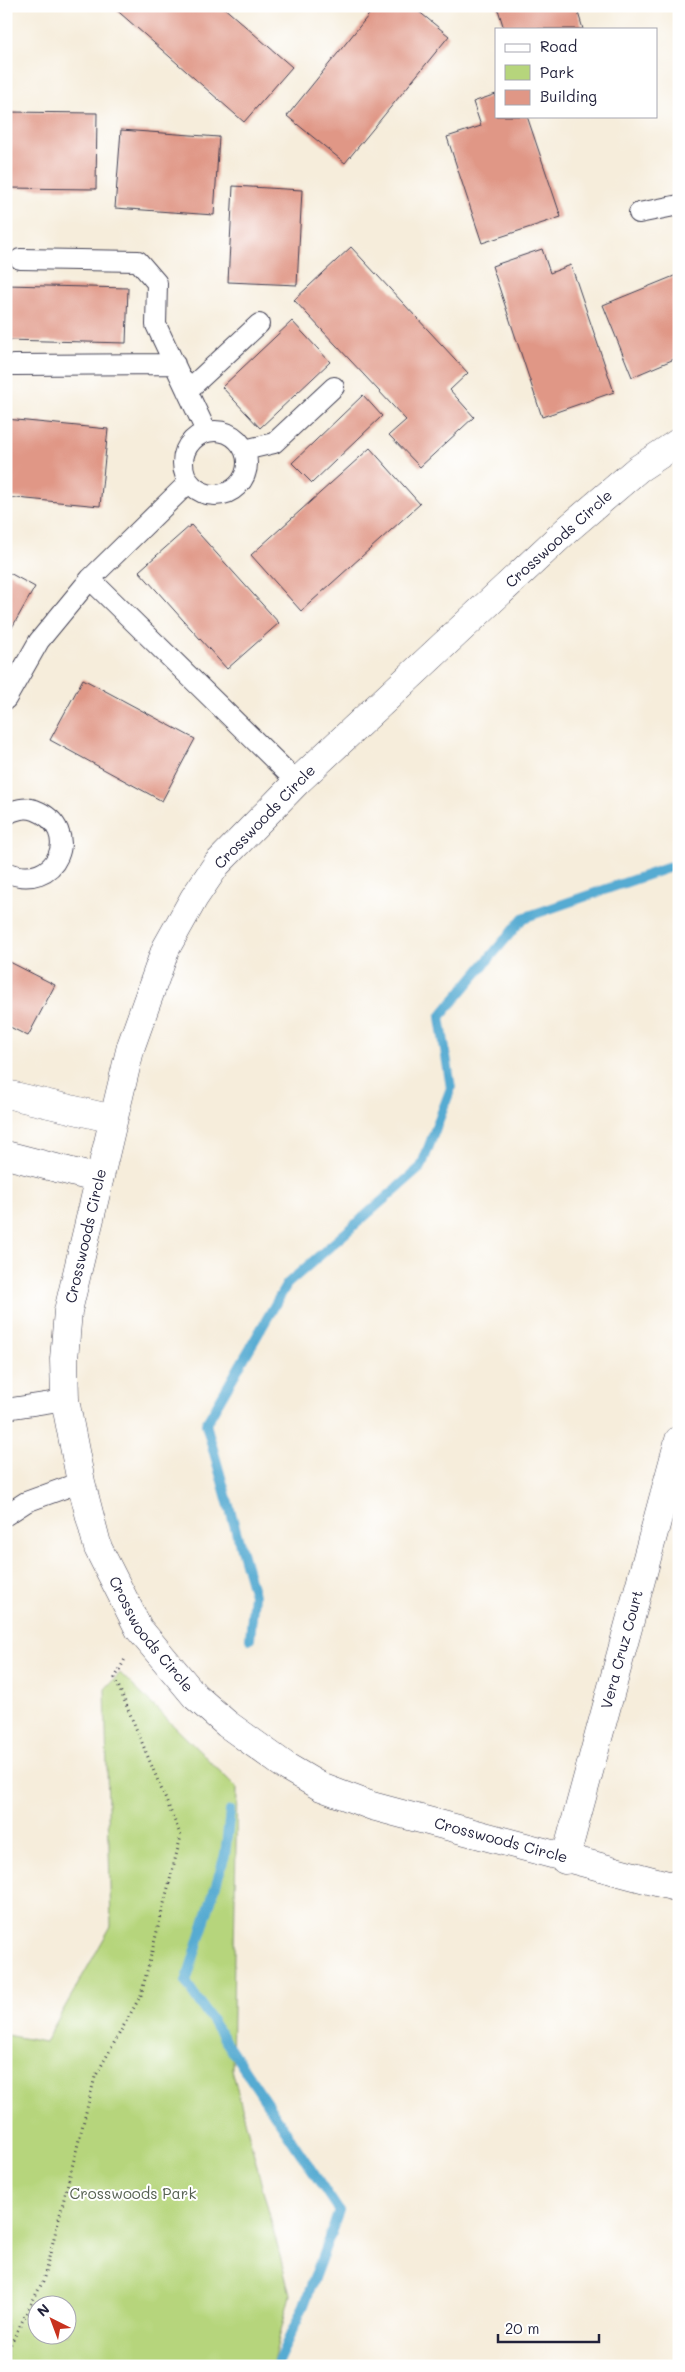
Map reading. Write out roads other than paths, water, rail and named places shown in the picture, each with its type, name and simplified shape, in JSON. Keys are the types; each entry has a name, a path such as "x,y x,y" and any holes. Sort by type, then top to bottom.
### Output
{"street":[{"name":"Crosswoods Circle","path":"679,442 638,469 569,528 297,782 217,864 194,898 166,948 131,1046 68,1311 64,1358 65,1400 81,1482 98,1548 139,1629 195,1696 227,1724 286,1767 321,1787 372,1806 565,1860 679,1888"},
{"path":"6,1094 112,1120"},
{"path":"6,1155 99,1179"},
{"name":"Vera Cruz Court","path":"565,1860 679,1440"}],"lane":[{"path":"639,213 679,205"},
{"path":"20,259 138,262 157,283 156,325 206,432"},
{"path":"187,391 259,324"},
{"path":"13,366 175,364"},
{"path":"245,450 274,443 334,387"},
{"path":"222,431 236,438 245,450 247,465 243,480 231,491 216,495 201,492 189,482 183,468 184,452 193,440 206,432 222,431"},
{"path":"6,699 39,641 90,579 189,482"},
{"path":"90,579 297,782"},
{"path":"6,872 20,878 38,876 54,865 61,847 59,829 47,815 30,808 8,810"},
{"path":"6,1409 65,1400"},
{"path":"6,1515 26,1502 81,1482"}],"waterway":[{"path":"250,1639 254,1595 206,1424 287,1284 421,1167 451,1088 440,1017 523,918 679,864"},
{"path":"230,1811 225,1855 186,1982 339,2211 304,2305 276,2366"}],"park label":[{"name":"Crosswoods Park","path":"133,2194"}]}
